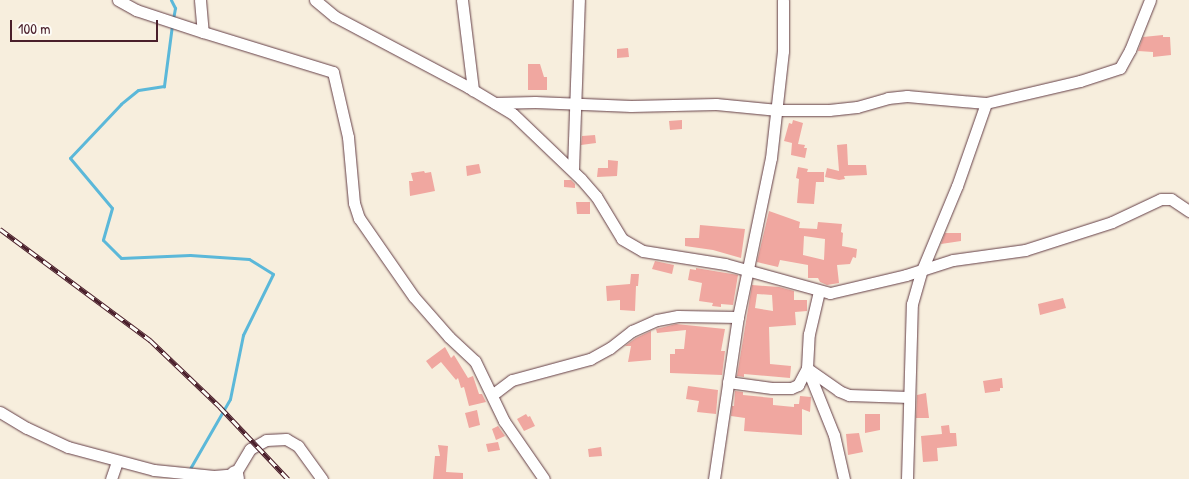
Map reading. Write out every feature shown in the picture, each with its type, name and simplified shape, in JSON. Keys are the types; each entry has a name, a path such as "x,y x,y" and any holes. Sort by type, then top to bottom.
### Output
{"street":[{"path":"118,0 136,10 333,72 348,136 354,203 359,218 414,297 449,337 475,361 504,421 544,479"},
{"path":"200,0 203,32"},
{"path":"315,0 334,16 473,90 530,128 573,169 596,196 618,234 627,243 648,252 726,264 819,290 840,292 953,260 1004,255 1046,244 1112,222 1160,199 1171,200 1189,211"},
{"path":"462,0 473,90"},
{"path":"573,169 579,0"},
{"path":"714,479 738,317 763,203 778,110 783,51 783,0"},
{"path":"495,103 575,103 631,106 716,104 778,110 843,109 907,96 986,103 1080,81 1120,68 1130,50 1150,0"},
{"path":"907,479 912,304 922,270 958,186 986,103"},
{"path":"728,382 791,388 800,383 807,368 809,334 819,290"},
{"path":"492,395 512,380 590,359 610,348 632,331 657,320 678,316 738,317"},
{"path":"807,368 839,391 848,395 909,397"},
{"path":"807,368 834,435 844,479"},
{"path":"0,412 27,428 68,446 117,462 154,470 214,476 236,477 250,449 266,440 286,439 298,446 322,479"},
{"path":"111,479 117,462"}],"building":[{"path":"1163,35 1163,37 1170,37 1171,55 1153,57 1153,52 1138,51 1143,37"},
{"path":"628,48 629,57 617,58 617,49"},
{"path":"528,64 540,64 544,77 547,77 547,90 528,90"},
{"path":"682,120 682,129 670,130 669,121"},
{"path":"793,120 803,123 798,144 805,145 804,148 807,148 805,158 791,155 792,143 784,141 789,123 792,124"},
{"path":"595,135 596,143 581,145 582,136"},
{"path":"847,144 848,165 866,165 867,175 844,176 845,179 839,180 825,177 827,168 839,171 837,145"},
{"path":"608,160 618,161 617,176 597,177 598,168 608,168"},
{"path":"479,164 481,173 467,176 466,166"},
{"path":"798,167 808,169 807,172 824,172 824,182 816,182 814,204 797,203 799,179 796,178"},
{"path":"424,171 425,173 431,172 435,191 410,196 409,181 413,181 411,173"},
{"path":"564,180 571,180 575,184 575,188 564,187"},
{"path":"576,202 590,202 590,214 577,214"},
{"path":"769,211 800,222 799,228 817,229 818,222 842,224 842,246 857,249 856,258 853,257 850,264 837,265 839,283 827,285 820,282 818,278 808,278 808,265 780,260 778,267 757,262","holes":["804,236 825,239 824,260 803,255"]},
{"path":"700,225 745,229 741,258 713,250 685,246 685,238 699,238"},
{"path":"945,233 961,233 961,241 941,244"},
{"path":"655,261 674,265 672,274 652,269"},
{"path":"696,268 738,275 733,305 721,304 721,307 712,306 713,303 699,301 702,283 688,280 690,269 696,270"},
{"path":"631,274 639,274 638,286 636,286 635,311 620,310 620,300 607,301 606,286 630,284"},
{"path":"752,285 779,287 794,291 794,300 807,300 807,311 795,312 796,325 769,327 770,364 791,366 790,378 744,374 744,377 737,376","holes":["757,294 772,295 773,311 755,308"]},
{"path":"1063,298 1066,308 1040,315 1038,304"},
{"path":"676,324 725,329 721,351 725,351 722,375 670,373 670,354 675,354 675,349 684,349 686,330 657,333 656,329"},
{"path":"651,331 651,360 628,362 631,346 625,346"},
{"path":"445,347 451,358 454,355 468,378 473,376 479,394 482,394 486,402 469,406 464,387 461,388 458,378 456,380 441,362 432,369 426,361"},
{"path":"1002,378 1003,388 1000,388 1000,391 985,393 983,381"},
{"path":"688,386 718,390 716,414 697,412 699,401 686,399"},
{"path":"735,391 743,392 743,395 773,398 773,405 794,407 794,404 799,404 800,396 811,397 810,412 802,409 802,435 744,431 745,418 731,416"},
{"path":"926,393 929,418 916,418 917,395"},
{"path":"477,410 480,425 469,428 465,413"},
{"path":"526,414 528,417 530,416 535,426 524,431 517,419"},
{"path":"865,414 880,414 880,430 865,433"},
{"path":"949,425 950,433 956,433 957,446 937,448 938,461 923,462 921,436 942,434 941,426"},
{"path":"498,426 505,436 496,440 492,429"},
{"path":"859,433 863,452 848,455 846,434"},
{"path":"498,442 500,450 488,452 486,444"},
{"path":"438,445 448,446 446,472 463,473 463,479 433,479 435,456 440,456"},
{"path":"601,447 602,456 589,457 588,449"}],"waterway":[{"path":"171,0 175,8 173,19"},
{"path":"172,25 164,86 138,90 121,104 70,158 112,208 103,240 121,258 190,255 249,259 273,274 243,335 230,399 184,479"}],"railway":[{"path":"0,229 150,340 220,407 288,479"}]}
